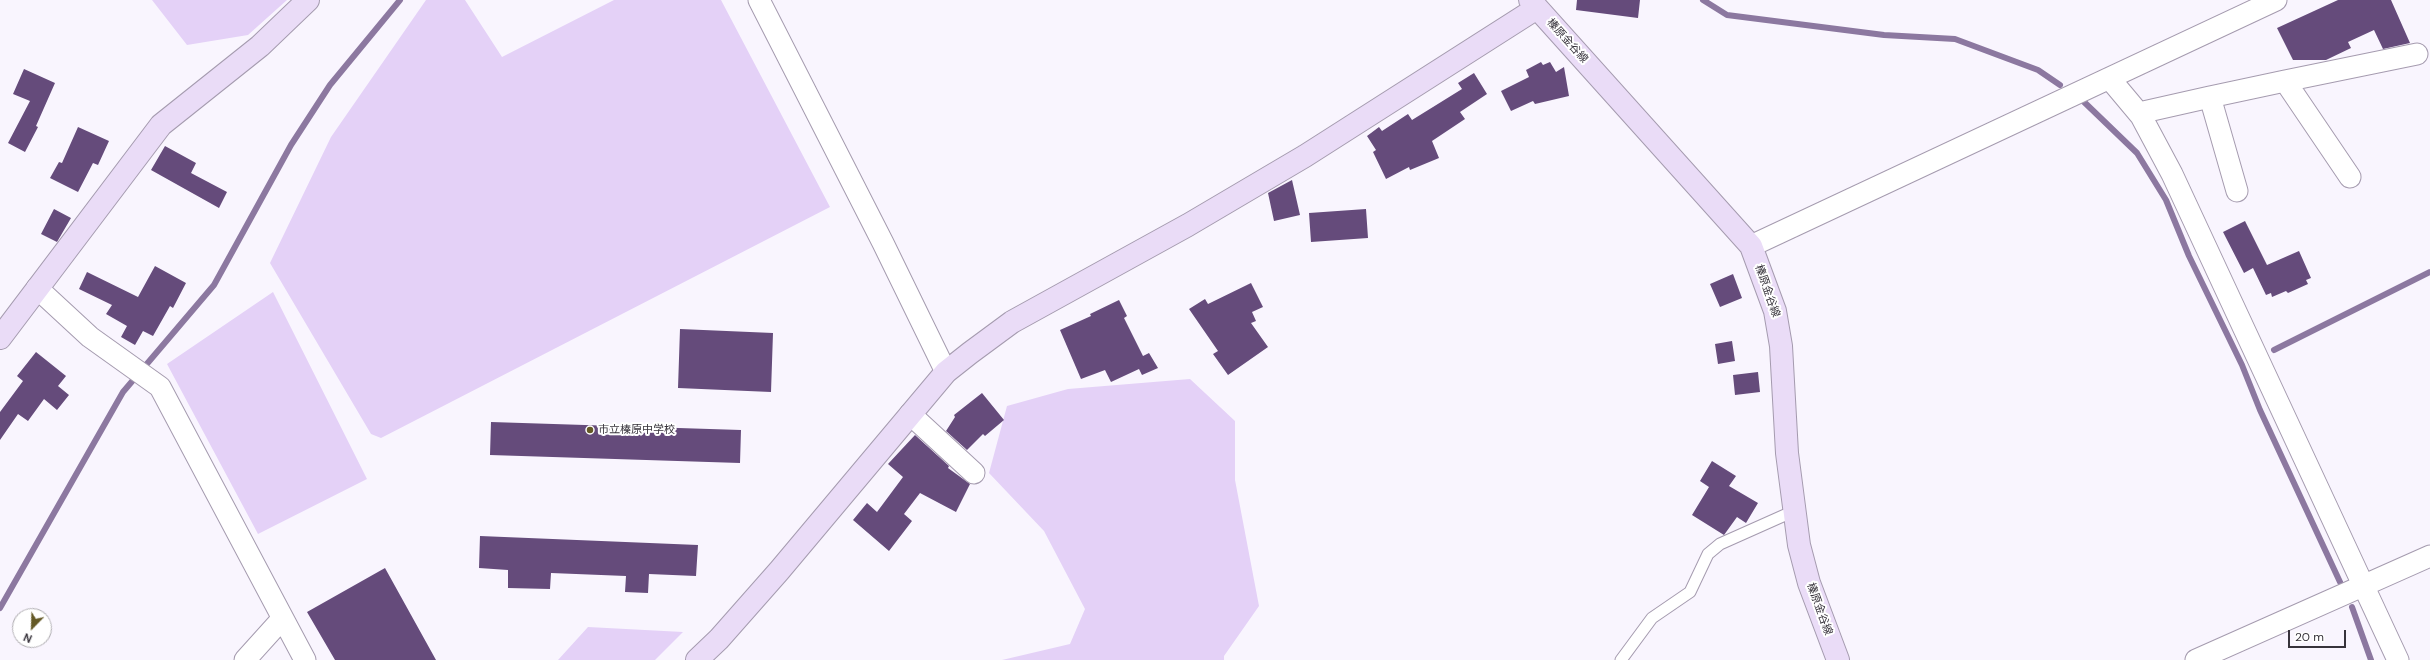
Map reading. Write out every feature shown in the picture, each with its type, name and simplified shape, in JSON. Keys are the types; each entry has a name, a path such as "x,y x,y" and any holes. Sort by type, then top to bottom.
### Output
{"street":[{"path":"0,338 161,125 260,46 308,0"},
{"path":"759,0 880,236 946,372"},
{"path":"1751,246 2276,0"},
{"path":"697,660 719,639 774,577 946,372 1012,322 1188,225 1298,160 1534,4"},
{"name":"榛原金谷線","path":"1534,4 1751,246 1776,311 1781,346 1787,453 1798,545 1809,583 1838,660"},
{"path":"2139,113 2417,54"},
{"path":"2110,79 2139,113 2175,181 2365,586 2398,660"},
{"path":"2285,81 2350,177"},
{"path":"2210,97 2237,192"},
{"path":"37,288 90,338 160,388 305,660"},
{"path":"910,414 974,472"},
{"path":"2196,660 2430,556"},
{"path":"245,660 282,619"}],"lane":[{"path":"1621,660 1652,618 1690,592 1708,554 1720,544 1794,511"}],"shaded area":[{"path":"152,0 287,0 248,35 187,45"},
{"path":"426,0 465,0 502,57 614,0 721,0 830,207 381,438 371,434 270,263 331,137"},
{"path":"273,292 367,479 258,534 167,364"},
{"path":"1190,379 1235,421 1235,480 1259,606 1224,656 1224,660 1002,660 1070,644 1085,609 1044,531 989,473 1007,406 1068,389"},
{"path":"588,627 683,632 655,660 558,660"}],"building":[{"path":"1577,0 1640,0 1638,18 1576,10"},
{"path":"2338,0 2391,0 2410,43 2383,49 2374,30 2348,42 2351,48 2326,60 2293,60 2277,28"},
{"path":"1541,62 1543,65 1550,62 1556,72 1564,67 1569,96 1535,104 1533,101 1511,111 1501,91 1529,77 1526,70"},
{"path":"24,69 55,83 36,126 38,127 25,152 8,143 30,101 13,94"},
{"path":"1474,73 1487,94 1460,112 1465,119 1432,141 1439,158 1410,170 1409,167 1386,179 1373,152 1376,150 1367,136 1379,127 1382,131 1408,114 1412,120 1462,89 1458,83"},
{"path":"78,127 109,141 98,165 93,163 78,192 50,178 59,162 62,163"},
{"path":"165,146 196,163 191,173 227,192 219,208 151,170"},
{"path":"1292,180 1300,215 1274,221 1268,193"},
{"path":"54,209 71,218 57,242 41,234"},
{"path":"1366,209 1368,238 1311,242 1309,213"},
{"path":"2245,221 2267,265 2299,251 2311,278 2306,280 2308,284 2288,293 2286,291 2272,297 2271,293 2266,295 2253,268 2244,273 2223,232"},
{"path":"155,266 186,283 173,308 170,306 153,336 143,331 135,345 121,337 127,326 106,314 112,305 79,289 87,272 138,297"},
{"path":"1733,274 1742,298 1720,307 1710,284"},
{"path":"1251,283 1263,307 1252,312 1256,321 1251,323 1268,347 1228,375 1213,354 1218,351 1189,309 1205,299 1208,304"},
{"path":"1119,300 1127,316 1124,318 1143,356 1149,353 1158,368 1142,375 1139,369 1111,382 1105,370 1081,379 1060,330 1091,316 1090,314"},
{"path":"680,329 773,333 771,392 678,388"},
{"path":"1732,341 1735,361 1718,364 1715,344"},
{"path":"36,352 66,376 58,386 69,395 57,410 44,399 28,421 18,414 0,440 0,412 23,381 17,376"},
{"path":"1758,372 1760,392 1735,395 1733,375"},
{"path":"982,393 1004,420 985,436 983,434 967,450 946,431 955,417 954,415"},
{"path":"491,422 741,430 740,463 490,455"},
{"path":"915,435 949,466 948,468 970,484 956,512 920,493 904,514 912,521 889,551 853,520 867,503 877,512 903,477 888,464"},
{"path":"1712,461 1736,476 1729,486 1758,503 1746,523 1737,517 1724,535 1692,515 1709,487 1700,481"},
{"path":"480,536 698,545 696,576 649,574 648,593 625,592 626,576 551,573 550,589 508,588 508,570 479,568"},
{"path":"385,568 436,660 335,660 307,612"}],"waterway":[{"path":"0,608 123,392 214,285 291,145 330,85 400,0"},
{"path":"1703,0 1727,15 1884,35 1955,39 2038,70 2060,85"},
{"path":"2082,100 2137,153 2166,200 2189,256 2242,365 2260,410 2340,582"},
{"path":"2274,350 2430,272"},
{"path":"2352,607 2371,660"}],"place":[{"name":"市立榛原中学校","path":"590,430"}]}
